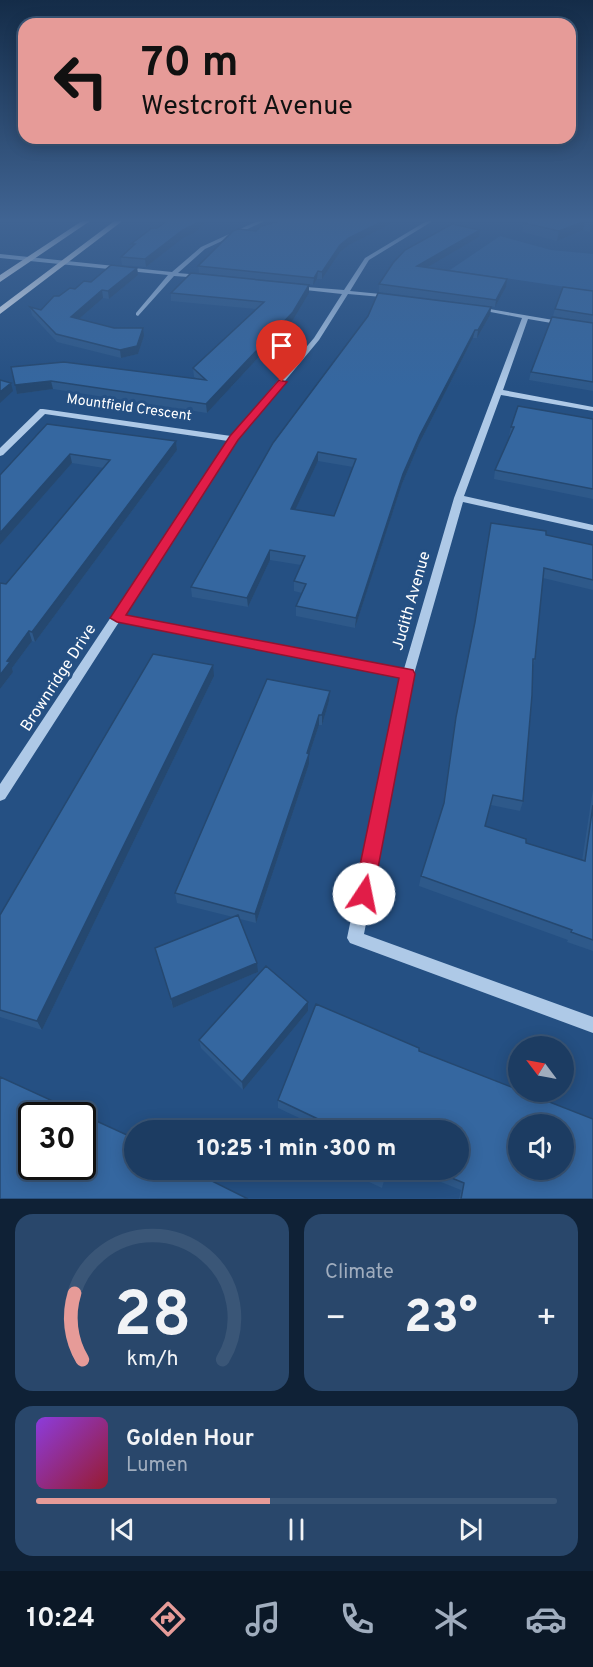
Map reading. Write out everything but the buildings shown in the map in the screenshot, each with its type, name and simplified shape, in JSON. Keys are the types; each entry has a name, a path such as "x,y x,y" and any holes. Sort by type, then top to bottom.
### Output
{"main road":[{"path":"0,311 48,275"}],"street":[{"path":"138,314 172,275 207,278"},
{"name":"Brownridge Drive","path":"1,791 233,439 317,339 357,275"},
{"path":"288,286 401,298"},
{"path":"469,308 571,324"},
{"name":"Judith Avenue","path":"526,317 459,498 408,674 355,938 593,1025"},
{"path":"499,392 593,409"},
{"name":"Mountfield Crescent","path":"0,453 43,411 233,439"},
{"path":"459,498 593,528"},
{"path":"117,618 408,674"}],"shaded area":[{"path":"484,275 593,275 593,291"}],"route":[{"path":"282,382 233,439 117,618 408,674 364,894"}]}
